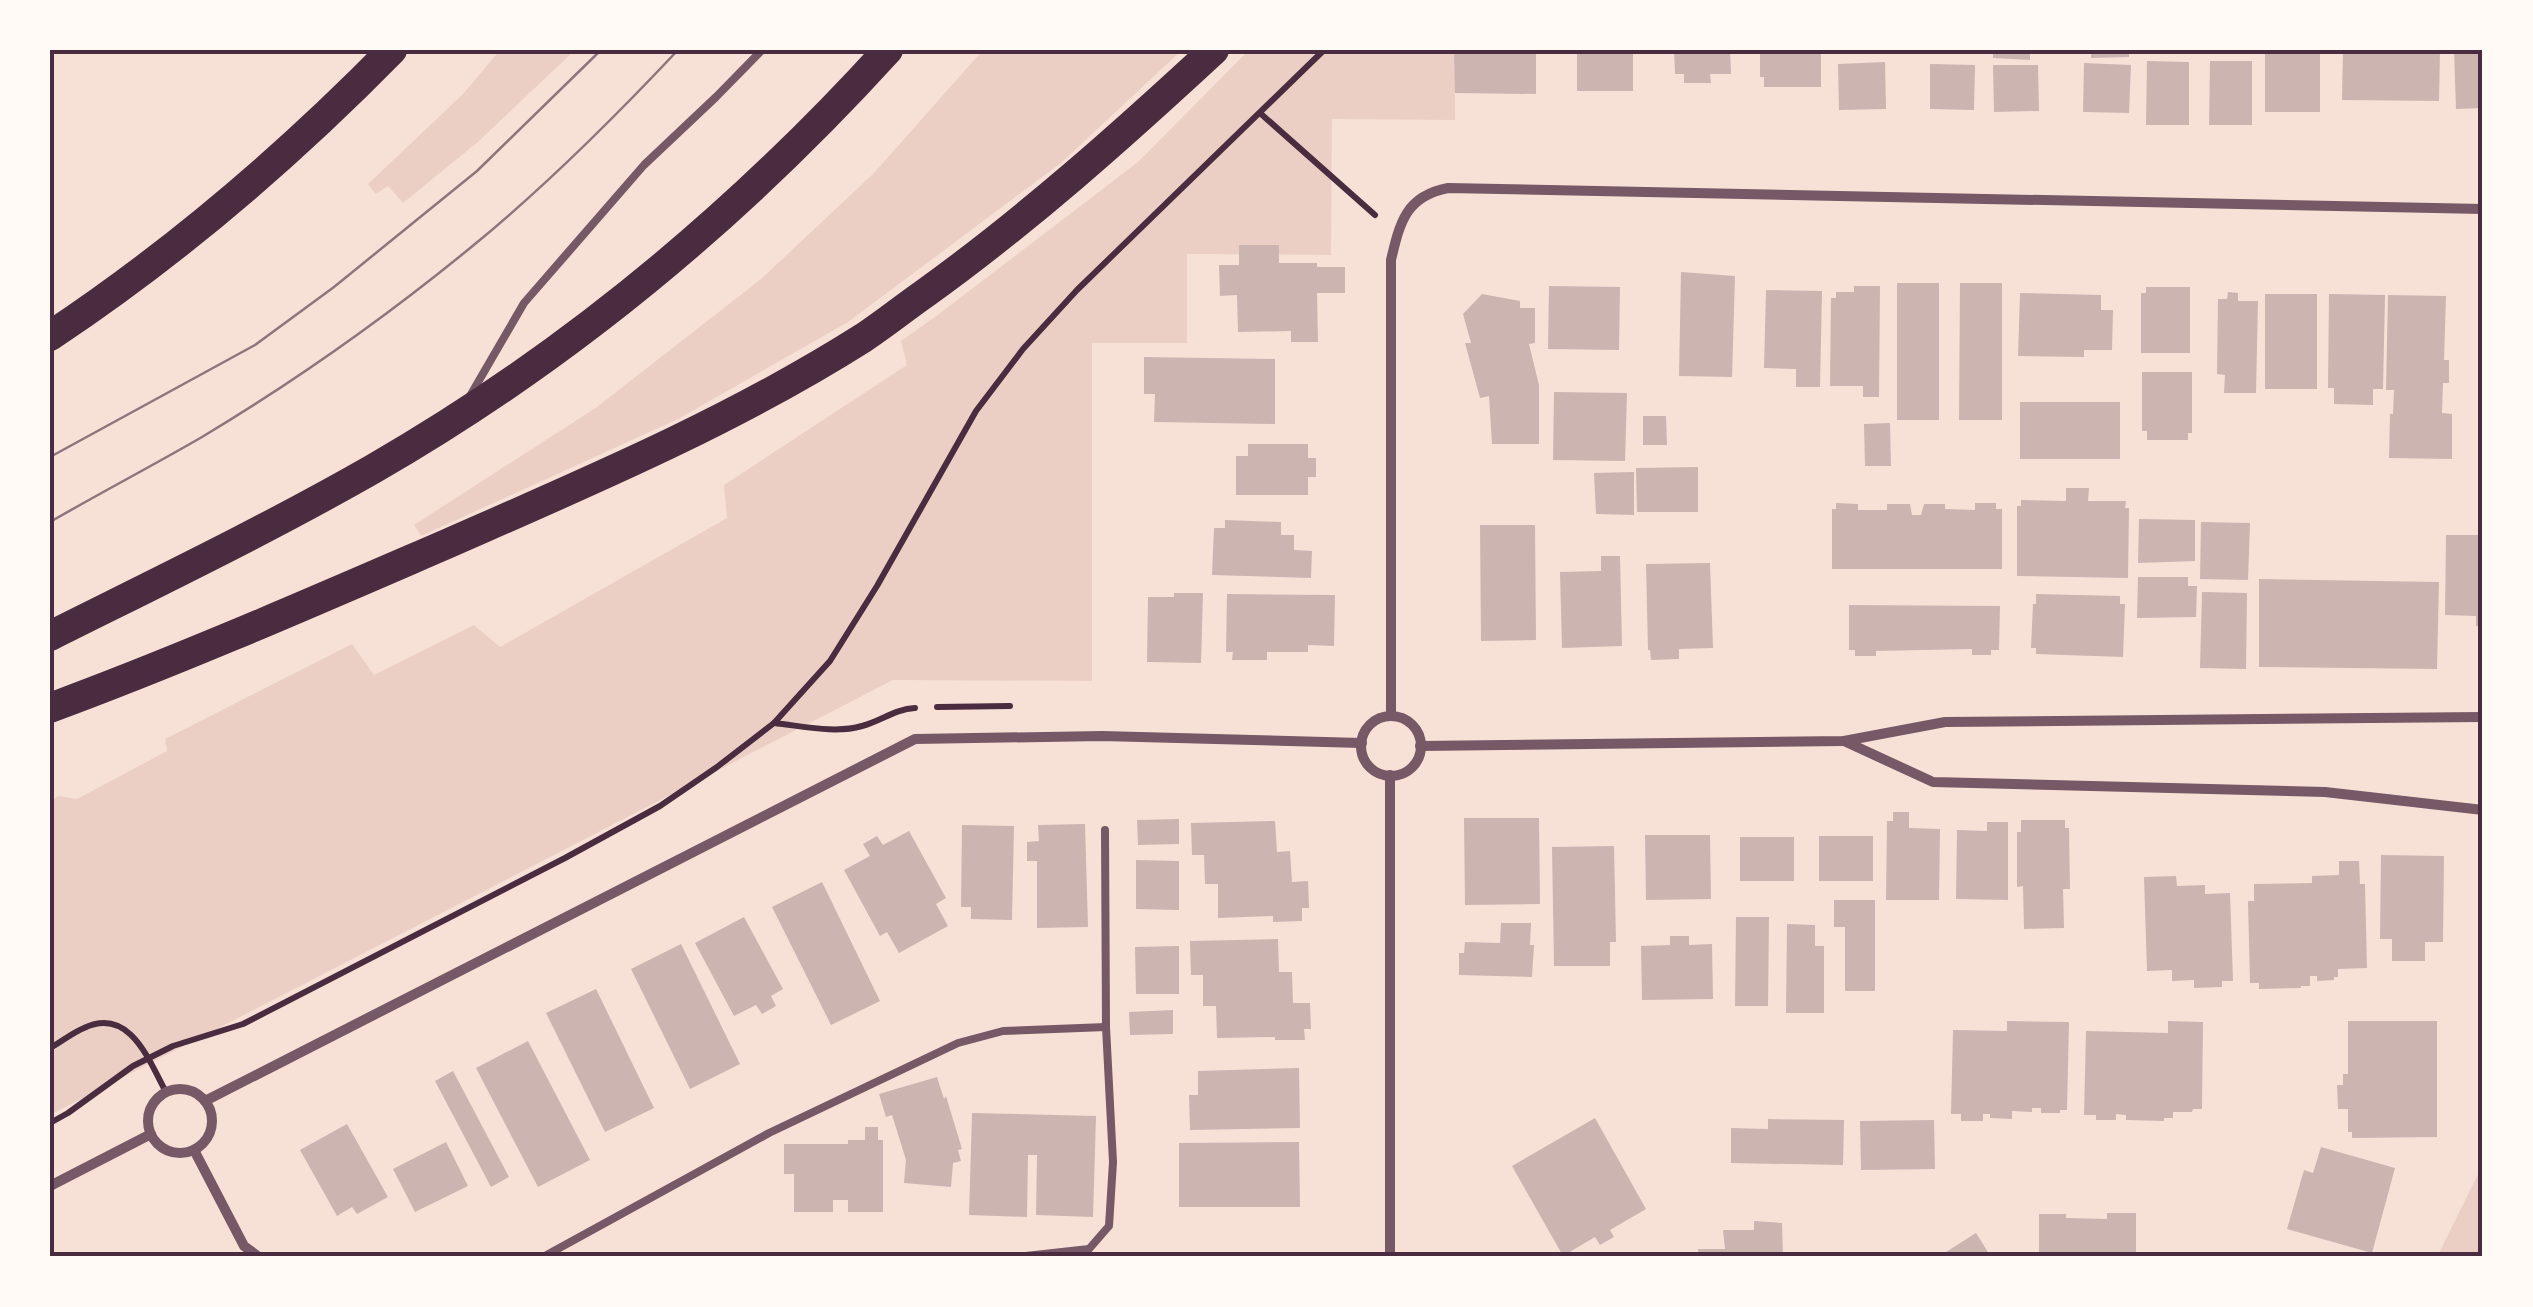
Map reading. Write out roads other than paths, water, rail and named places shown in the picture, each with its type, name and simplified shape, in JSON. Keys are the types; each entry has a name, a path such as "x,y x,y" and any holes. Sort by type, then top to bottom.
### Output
{"highway":[{"path":"50,336 180,243 343,100 392,50"},
{"path":"50,636 374,468 540,362 695,241 768,175 888,50"},
{"path":"50,708 139,676 317,600 620,468 742,409 864,337 994,244 1116,141 1214,50"}],"street":[{"path":"1391,716 1391,260 1408,208 1429,192 1448,188 2483,210"},
{"path":"1391,716 1407,720 1414,727 1420,746 1414,765 1406,772 1390,775 1368,765 1362,743 1372,723 1391,716"},
{"path":"1420,746 1844,741 1945,722 2483,717"},
{"path":"205,1101 915,739 1102,736 1362,743"},
{"path":"1844,741 1932,782 2326,792 2483,810"},
{"path":"1390,775 1390,1257"},
{"path":"176,1089 197,1094 205,1101 210,1110 206,1140 194,1150 180,1154 161,1147 151,1134 148,1118 157,1098 176,1089"},
{"path":"50,1186 151,1134"},
{"path":"194,1150 244,1246 259,1257"}],"lane":[{"path":"458,417 524,303 644,165 762,50"},
{"path":"1016,1257 1089,1249 1109,1226 1113,1162 1106,1028 1105,830"},
{"path":"544,1257 769,1133 958,1043 1003,1031 1106,1028"}],"tram line":[{"path":"50,457 255,345 334,287 477,171 601,50"},
{"path":"50,522 238,415 410,296 528,198 678,50"}]}
